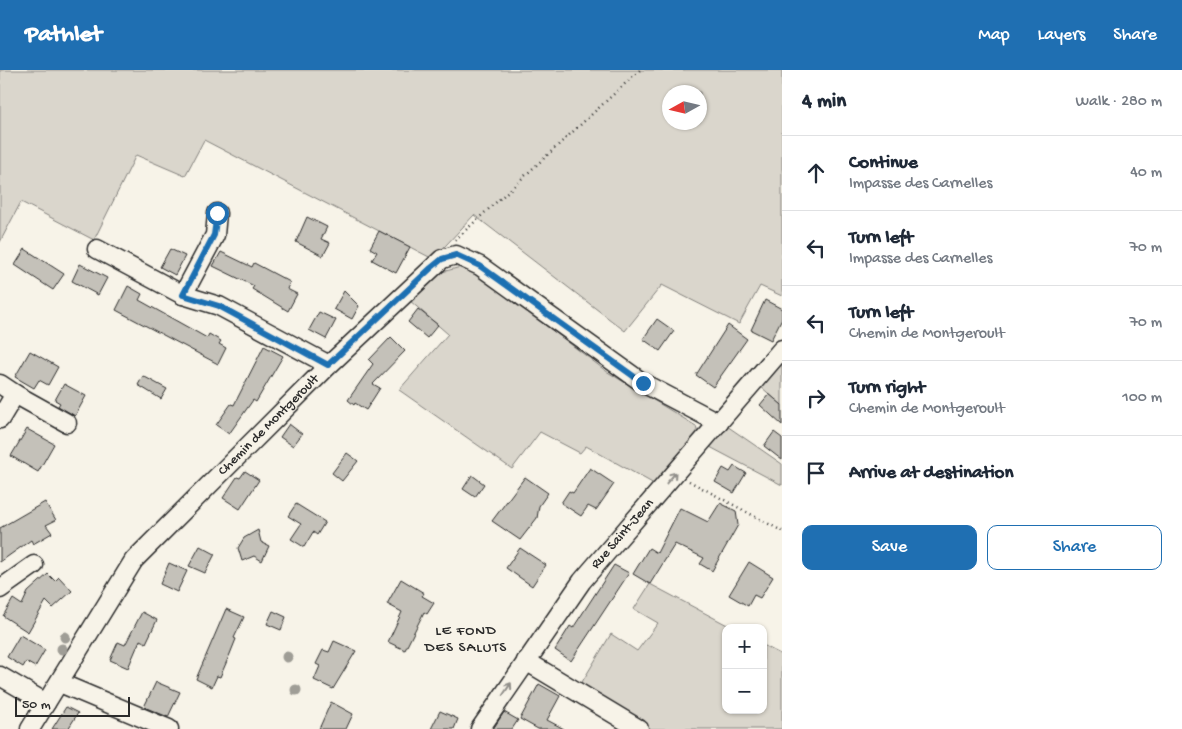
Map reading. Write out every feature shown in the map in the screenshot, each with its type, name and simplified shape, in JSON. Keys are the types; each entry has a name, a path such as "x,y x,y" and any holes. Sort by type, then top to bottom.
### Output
{"street":[{"path":"183,295 214,235 217,213"},
{"path":"97,249 183,295 219,306 328,365"},
{"name":"Chemin de Montgeroult","path":"30,729 134,560 328,365 431,268 442,259 456,255"},
{"path":"456,255 488,271 643,383 720,423"},
{"name":"Rue Saint-Jean","path":"480,729 582,581 782,349"},
{"path":"0,384 67,423"},
{"path":"0,419 15,394"},
{"path":"0,589 34,565"},
{"path":"526,661 639,729"},
{"path":"0,676 46,703"},
{"path":"60,683 169,729"}],"path":[{"path":"456,255 454,240 640,70"},
{"path":"674,473 782,531"}],"shaded area":[{"path":"0,70 782,70 782,296 760,286 739,324 662,285 625,331 474,215 433,259 204,140 185,176 136,155 94,240 21,202 0,242"},
{"path":"461,267 473,270 606,371 696,426 698,435 656,485 586,446 580,453 540,432 512,469 399,390 448,334 409,300 438,273"},
{"path":"782,360 782,405 760,386"},
{"path":"727,426 782,464 782,485 710,447"},
{"path":"650,584 725,624 722,624 722,714 767,714 767,647 782,655 782,729 651,729 579,687 611,634 637,651 658,623 634,609"}],"building":[{"path":"307,217 327,227 321,239 330,243 323,256 296,242"},
{"path":"379,231 410,247 396,273 372,260 377,252 370,248"},
{"path":"25,249 64,274 53,290 15,265"},
{"path":"170,249 185,256 175,275 160,267"},
{"path":"221,252 252,267 254,263 290,282 287,289 297,294 288,311 252,289 254,286 213,266"},
{"path":"80,264 107,278 98,295 72,281"},
{"path":"128,286 142,294 139,300 207,338 209,334 221,341 219,344 226,348 218,364 116,310"},
{"path":"344,291 359,306 352,319 334,309"},
{"path":"765,300 782,309 782,318 771,340 751,330"},
{"path":"418,309 438,325 427,338 408,322"},
{"path":"319,312 336,320 326,339 309,330"},
{"path":"657,319 674,331 660,351 643,339"},
{"path":"728,325 747,339 713,387 696,375"},
{"path":"391,337 405,351 373,384 380,388 366,410 355,403 354,405 348,400 373,364 369,360"},
{"path":"264,346 283,356 256,402 253,400 229,434 216,425 231,404 234,405"},
{"path":"30,351 58,367 48,385 39,380 34,388 15,377"},
{"path":"143,376 167,389 161,399 138,385"},
{"path":"64,384 86,396 75,416 58,406 60,403 55,400"},
{"path":"769,394 782,405 782,425 760,405"},
{"path":"289,424 302,434 293,446 280,437"},
{"path":"27,429 54,444 38,472 11,456"},
{"path":"774,432 782,438 782,460 764,446"},
{"path":"347,453 358,461 342,481 332,473"},
{"path":"734,466 746,473 734,493 715,482 723,468 730,472"},
{"path":"590,468 614,484 596,510 588,506 581,516 561,503 569,491 573,493"},
{"path":"245,471 259,480 240,509 223,498 237,477 240,478"},
{"path":"472,475 484,484 475,497 463,489"},
{"path":"525,477 548,493 539,506 537,518 520,540 492,521"},
{"path":"45,502 56,520 46,525 52,533 33,544 31,540 0,562 0,528"},
{"path":"720,503 736,511 738,525 712,571 700,564 704,558 675,544 650,584 633,574 649,548 657,553 680,508 708,522"},
{"path":"296,504 325,522 317,535 313,532 304,547 291,539 301,524 288,516"},
{"path":"258,530 261,542 269,546 262,561 254,556 242,561 238,548 244,538"},
{"path":"200,546 215,554 205,573 189,566"},
{"path":"520,548 546,565 532,586 506,568"},
{"path":"749,562 773,577 760,598 754,595 748,606 729,595"},
{"path":"169,563 187,571 177,592 160,584"},
{"path":"614,565 629,573 571,661 555,650 570,626 573,628"},
{"path":"48,574 55,581 59,577 72,591 53,608 46,601 28,632 3,616 13,599 22,605 28,592"},
{"path":"401,579 424,593 422,596 434,603 427,614 424,612 405,650 388,642 402,612 387,604"},
{"path":"226,609 244,617 220,677 217,676 212,687 196,679"},
{"path":"273,611 286,617 281,630 267,624"},
{"path":"142,612 157,620 146,643 140,640 128,668 110,660 118,642 125,645"},
{"path":"20,635 45,650 35,667 26,662 23,667 7,657"},
{"path":"334,641 356,651 333,689 314,680 320,666 316,664 323,650 329,652"},
{"path":"156,682 180,692 168,717 144,707"},
{"path":"539,684 560,696 547,720 564,729 538,729 520,719"},
{"path":"331,702 353,714 346,729 319,729"},
{"path":"66,707 78,713 68,729 52,729"},
{"path":"440,711 458,719 454,729 431,729"},
{"path":"504,712 518,720 512,729 493,729"}],"district":[{"name":"LE FOND DES SALUTS","path":"466,640"}],"route":[{"path":"217,213 214,235 183,295 219,306 328,365 431,268 442,259 456,255 480,266 525,297 601,355 643,383"}]}
